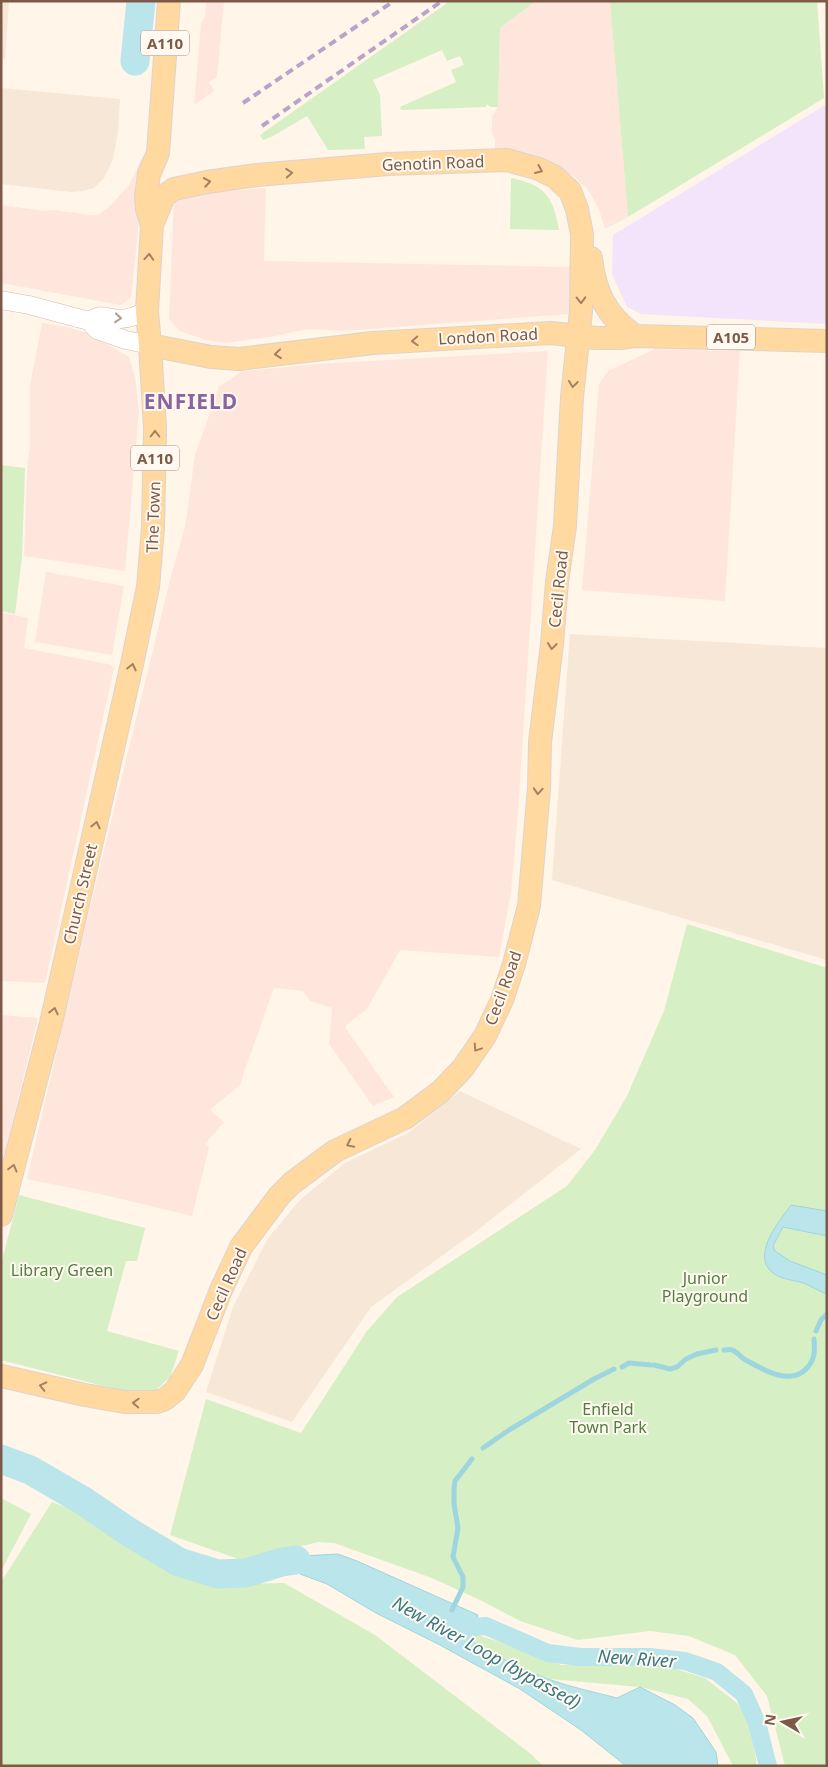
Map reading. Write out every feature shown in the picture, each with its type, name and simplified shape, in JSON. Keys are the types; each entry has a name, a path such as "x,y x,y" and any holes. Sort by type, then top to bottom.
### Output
{"main road":[{"name":"A110","path":"154,220 147,209 146,197 149,174 158,153 169,1"},
{"name":"A110","path":"158,153 174,189"},
{"name":"Genotin Road","path":"174,189 257,175 388,164 507,160 539,169 555,178 570,191 577,209 582,234 579,336"},
{"path":"147,311 154,220 164,196 174,189"},
{"path":"582,234 590,247 597,288 607,308 623,328 635,336"},
{"name":"A110","path":"147,311 150,345"},
{"name":"London Road","path":"150,345 211,356 239,358 378,343 551,333 609,338 635,336 827,341"},
{"name":"Cecil Road","path":"1,1376 111,1401 145,1403 165,1399 175,1391 192,1365 221,1290 241,1247 279,1196 335,1151 405,1118 440,1092 464,1068 485,1036 502,1000 514,964 529,906 539,788 540,742 552,644 557,582 565,526 572,397 579,336"},
{"name":"The Town","path":"150,345 155,428 153,528 150,570"},
{"name":"Church Street","path":"1,1215 51,1023 136,646 150,570"}],"street":[{"path":"1,300 89,320 97,330 126,340 150,345"},
{"path":"89,320 99,315 118,319 127,318 147,311"}],"shaded area":[{"path":"1,1 9,1 5,59 1,59"},
{"path":"206,1 224,1 217,77 209,82 214,91 194,105 201,24 205,16"},
{"path":"536,1 610,1 628,217 605,229 599,209 588,190 573,176 557,167 495,152 492,117 498,107 500,28"},
{"path":"1,88 120,99 118,132 113,159 104,178 94,188 71,192 1,184"},
{"path":"827,104 827,324 641,314 627,307 612,274 613,235"},
{"path":"143,156 145,165 131,298 121,305 1,283 1,205 44,211 55,210 98,215 109,207 129,185"},
{"path":"266,188 264,261 570,267 569,314 342,331 308,329 226,343 205,340 180,331 169,319 174,199 227,191"},
{"path":"42,323 88,333 129,357 135,377 139,411 125,571 24,556 27,471 30,447 30,385"},
{"path":"655,349 740,351 725,601 582,590 599,384 608,371"},
{"path":"548,351 518,812 511,892 499,957 400,950 367,1009 346,1025 346,1029 394,1097 373,1106 329,1044 332,1008 310,1001 303,991 274,988 242,1078 242,1083 210,1110 224,1122 205,1144 209,1148 192,1216 27,1179 90,908 170,580 185,527 195,455 219,387 242,371 317,364"},
{"path":"46,572 124,586 112,655 35,642"},
{"path":"1,612 28,618 24,648 108,664 114,668 45,983 1,981"},
{"path":"570,634 827,648 827,960 552,880"},
{"path":"1,1015 38,1018 1,1169"},
{"path":"460,1091 581,1149 475,1232 371,1307 292,1422 206,1392 233,1307 268,1238 300,1200 345,1163 408,1133"}],"green space":[{"path":"450,1 536,1 500,28 498,107 491,107 486,104 486,107 401,110 400,107 456,82 451,70 464,65 460,56 447,61 442,50 373,80 380,95 382,136 364,137 365,149 328,150 307,116 263,140 260,135"},
{"path":"610,1 817,1 824,98 628,217"},
{"path":"511,178 532,184 546,194 554,209 559,230 510,229"},
{"path":"1,465 25,468 22,557 15,614 1,611"},
{"name":"Enfield Town Park","path":"687,924 827,968 827,1766 785,1766 767,1696 735,1655 689,1636 650,1631 578,1640 520,1621 432,1578 334,1543 318,1542 244,1561 170,1535 206,1399 301,1433 367,1331 397,1297 567,1186 595,1150 627,1096 664,1011"},
{"name":"Library Green","path":"19,1195 145,1228 137,1261 126,1261 107,1331 179,1351 170,1377 155,1391 135,1394 1,1360 1,1264"},
{"path":"1,1498 31,1514 1,1571"},
{"path":"52,1502 73,1510 178,1574 212,1583 284,1583 375,1635 531,1754 543,1766 1,1766 1,1582"},
{"path":"473,1634 561,1665 656,1663 705,1678 737,1703 750,1723 757,1766 733,1766 707,1716 688,1699 640,1687 550,1679 535,1674 474,1643"}],"water":[{"path":"791,1205 827,1211 827,1236 783,1227 773,1246 775,1251 790,1261 827,1275 827,1293 806,1284 781,1277 773,1273 767,1266 765,1257 769,1238"},
{"path":"338,1554 478,1615 473,1633 474,1643 529,1671 548,1679 617,1698 640,1687 675,1705 693,1718 716,1752 718,1766 626,1766 581,1730 520,1689 438,1644 376,1613 327,1584 300,1574 296,1560 302,1556"}],"waterway":[{"name":"New River Loop (bypassed)","path":"135,61 141,1"},
{"path":"816,1331 821,1320 827,1314"},
{"path":"724,1350 734,1351 744,1359 767,1371 784,1376 793,1376 807,1368 812,1361 814,1339"},
{"path":"654,1365 670,1369 677,1367 686,1359 697,1354 716,1350"},
{"path":"622,1367 629,1363 651,1365"},
{"path":"483,1448 509,1430 614,1369"},
{"name":"New River Loop (bypassed)","path":"1,1459 30,1470 82,1500 129,1532 179,1562 218,1574 246,1573 282,1562 296,1560"},
{"path":"452,1610 463,1587 463,1577 453,1557 458,1528 454,1504 455,1481 472,1459"},
{"name":"New River","path":"451,1629 486,1626 548,1653 580,1657 649,1657 685,1661 717,1672 744,1694 757,1723 768,1766"}],"railway":[{"path":"243,103 394,1"},
{"path":"262,126 442,1"}],"district":[{"name":"ENFIELD","path":"191,401"}],"park label":[{"name":"Junior Playground","path":"705,1287"}]}
